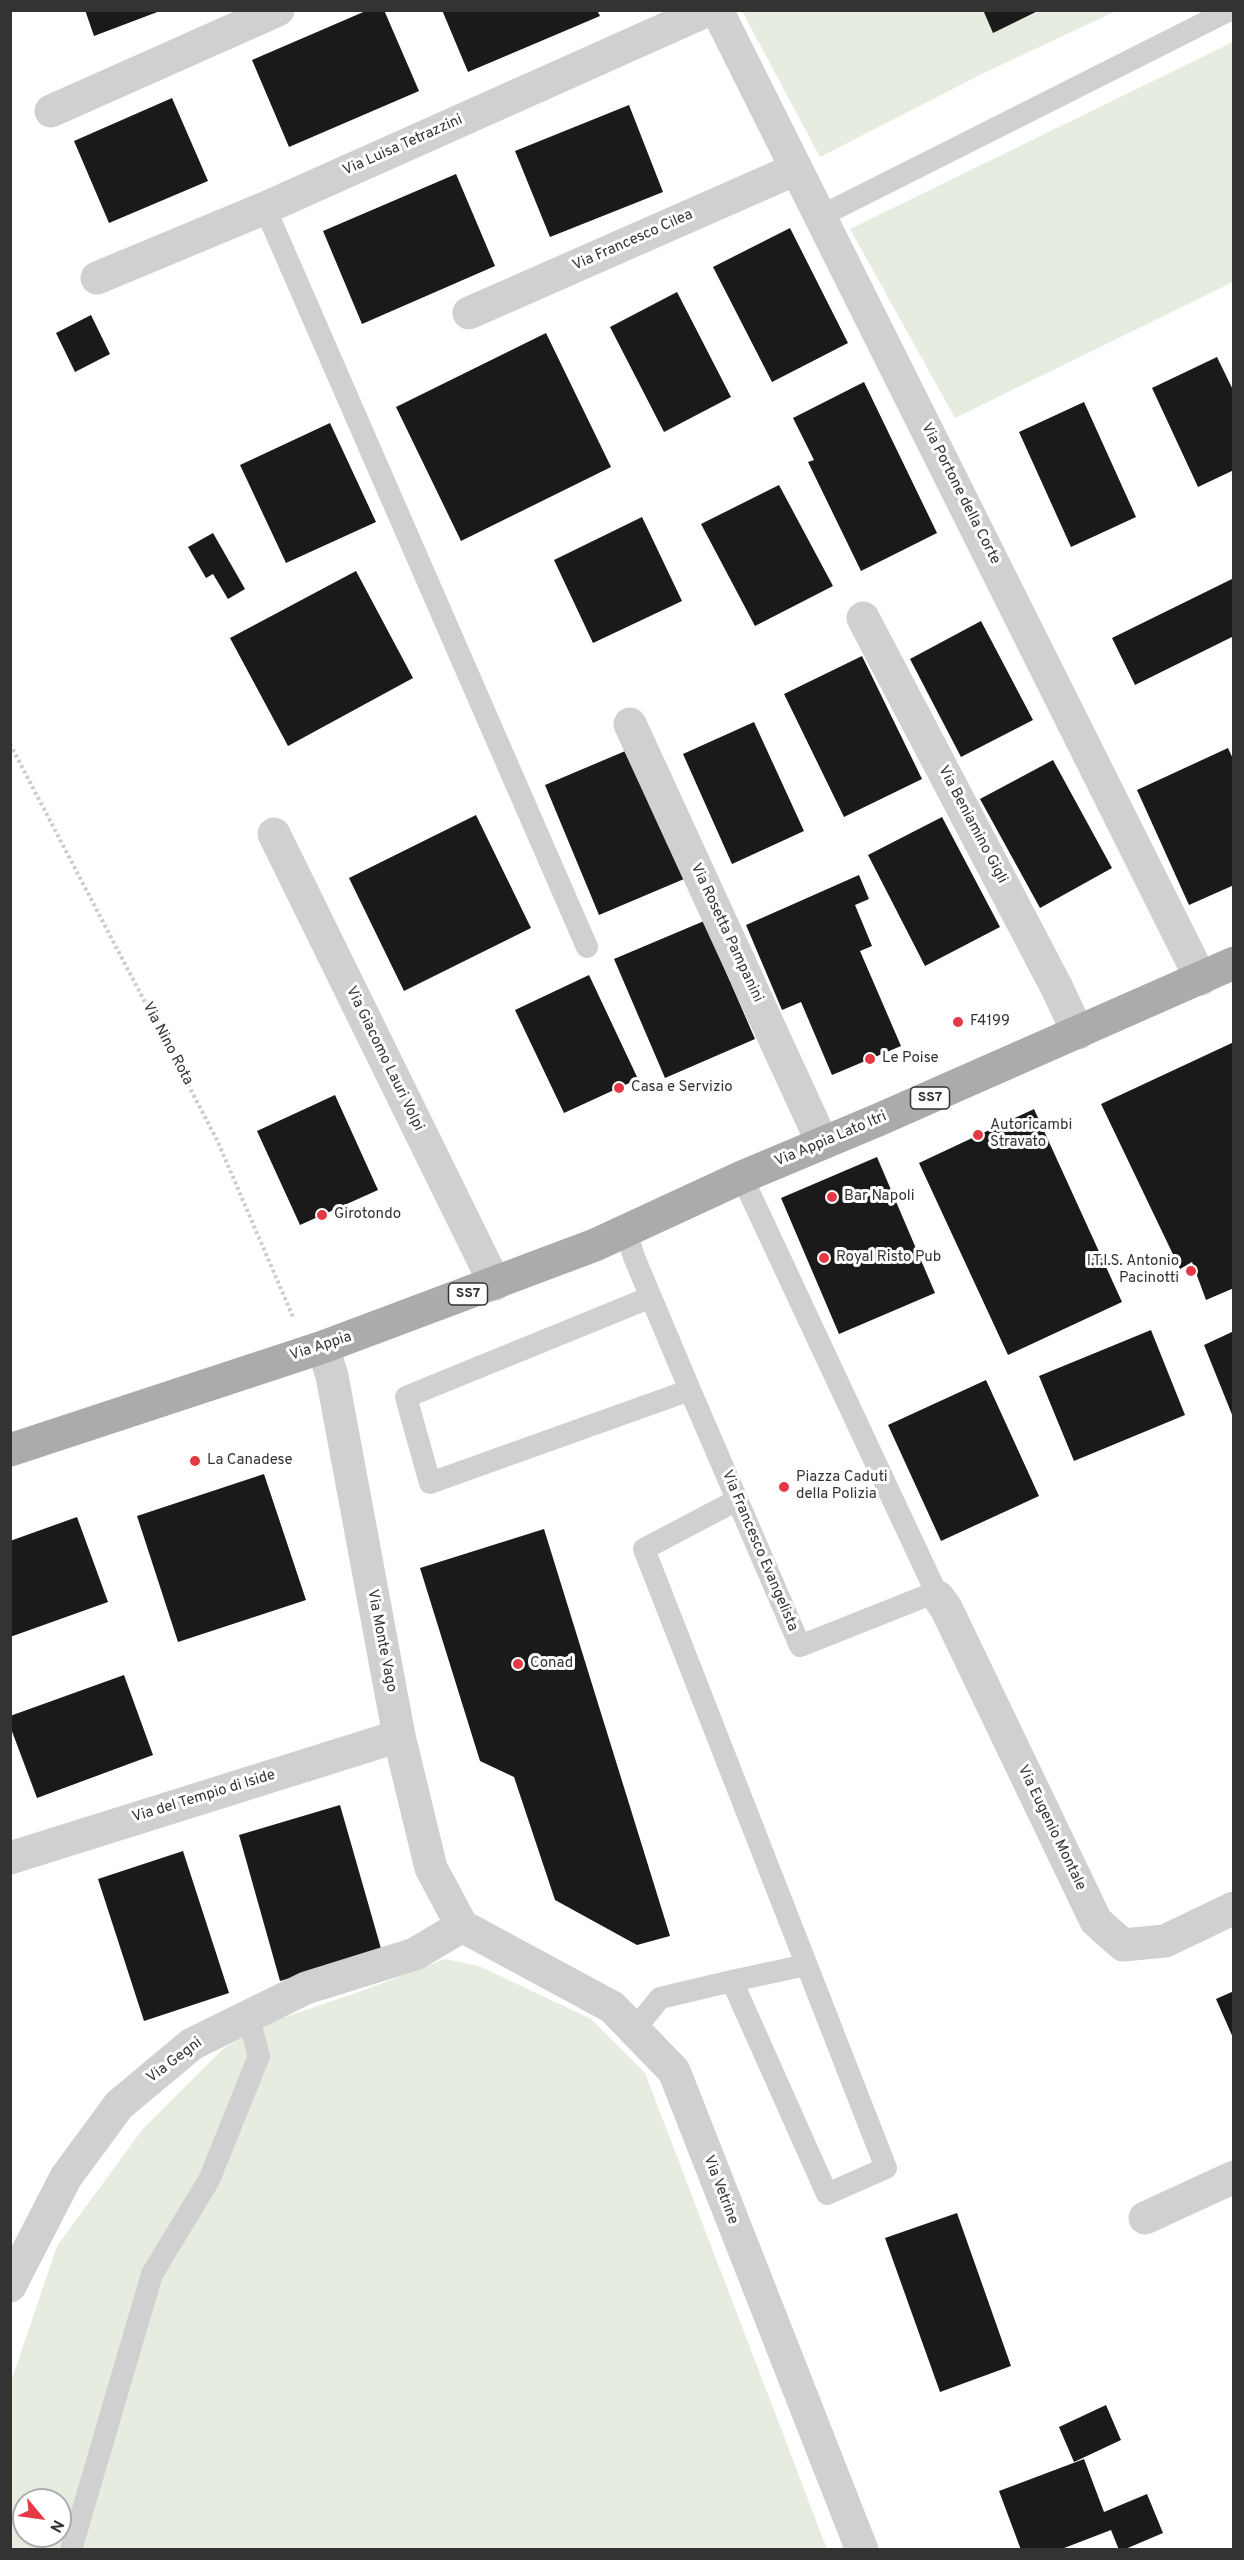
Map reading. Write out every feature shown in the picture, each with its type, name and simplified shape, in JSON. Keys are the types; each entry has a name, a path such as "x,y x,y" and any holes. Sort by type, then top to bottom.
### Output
{"main road":[{"name":"Via Appia Lato Itri","path":"626,1231 742,1177 1078,1033 1233,963"},
{"name":"Via Appia","path":"10,1450 316,1349 495,1284 626,1231"}],"street":[{"path":"51,111 278,10"},
{"name":"Via Luisa Tetrazzini","path":"97,278 265,208 708,10"},
{"name":"Via Portone della Corte","path":"717,10 1201,979"},
{"name":"Via Francesco Cilea","path":"470,313 796,169"},
{"name":"Via Beniamino Gigli","path":"863,618 1057,988 1078,1033"},
{"name":"Via Rosetta Pampanini","path":"630,724 822,1142"},
{"name":"Via Giacomo Lauri Volpi","path":"274,834 495,1284"},
{"name":"Via Monte Vago","path":"316,1349 332,1376 399,1736 431,1868 462,1926"},
{"name":"Via Eugenio Montale","path":"937,1594 946,1608 1096,1921 1123,1945 1165,1941 1233,1908"},
{"name":"Via del Tempio di Iside","path":"10,1858 399,1736"},
{"name":"Via Gegni","path":"10,2286 66,2177 119,2105 192,2044 306,1988 415,1953 462,1926"},
{"name":"Via Vetrine","path":"462,1926 612,2007 674,2071 862,2550"},
{"path":"1145,2218 1233,2177"}],"lane":[{"path":"821,216 1230,10"},
{"path":"265,208 587,947"},
{"path":"742,1177 937,1594"},
{"name":"Via Francesco Evangelista","path":"626,1231 632,1251 690,1390 800,1646 937,1594"},
{"path":"651,1296 406,1397 430,1484 690,1390"},
{"path":"732,1981 827,2194 886,2168 644,1549 737,1500"},
{"path":"634,2030 660,1998 806,1965"},
{"path":"71,2550 152,2274 209,2180 259,2056 248,2016"}],"path":[{"name":"Via Nino Rota","path":"10,744 217,1140 316,1349"}],"shaded area":[{"path":"742,11 983,11 993,32 1040,11 1116,11 984,73 820,157"},
{"path":"1233,42 1233,282 955,418 850,229"},
{"path":"445,1959 479,1966 591,2019 645,2073 827,2549 11,2550 11,2382 57,2246 142,2130 223,2049 265,2024"}],"building":[{"path":"85,10 160,10 160,11 94,36"},
{"path":"368,10 384,10 419,91 289,147 252,60"},
{"path":"442,10 597,10 600,16 468,72"},
{"path":"983,10 1040,10 993,33"},
{"path":"172,98 208,181 109,223 74,141"},
{"path":"629,105 663,192 550,237 515,151"},
{"path":"456,174 495,266 362,324 323,231"},
{"path":"790,228 848,343 772,382 713,267"},
{"path":"677,292 731,397 664,432 610,327"},
{"path":"91,315 110,354 75,372 56,333"},
{"path":"546,333 611,467 461,541 396,407"},
{"path":"1217,357 1234,392 1234,470 1198,487 1152,388"},
{"path":"864,382 937,533 861,571 808,462 814,460 793,418"},
{"path":"1084,402 1136,517 1071,547 1019,432"},
{"path":"330,423 376,522 286,563 240,465"},
{"path":"779,485 833,586 755,626 701,524"},
{"path":"642,517 682,601 593,643 554,560"},
{"path":"213,533 245,589 228,599 213,574 206,578 188,547"},
{"path":"356,571 413,678 288,746 230,638"},
{"path":"1234,578 1234,636 1135,685 1112,638"},
{"path":"981,621 1033,720 961,757 910,659"},
{"path":"862,656 922,779 844,817 784,694"},
{"path":"754,722 804,831 732,864 683,754"},
{"path":"1228,748 1234,761 1234,885 1189,905 1137,790"},
{"path":"630,749 684,879 599,915 545,785"},
{"path":"1053,760 1112,868 1040,908 980,799"},
{"path":"476,815 531,928 404,991 349,878"},
{"path":"942,817 1000,927 925,966 868,855"},
{"path":"859,875 869,899 855,905 872,946 860,951 901,1046 832,1075 801,1002 782,1010 746,925"},
{"path":"704,921 755,1039 665,1078 614,959"},
{"path":"589,975 638,1079 564,1113 515,1010"},
{"path":"1234,1042 1234,1288 1206,1300 1192,1262 1180,1269 1101,1104"},
{"path":"335,1095 378,1190 300,1225 257,1131"},
{"path":"1034,1109 1122,1302 1008,1355 919,1163"},
{"path":"877,1157 935,1293 839,1334 781,1198"},
{"path":"1151,1330 1185,1415 1074,1461 1039,1376"},
{"path":"1234,1331 1234,1417 1233,1417 1204,1345"},
{"path":"986,1380 1039,1496 941,1541 888,1425"},
{"path":"264,1474 306,1600 178,1642 137,1516"},
{"path":"77,1517 108,1602 10,1637 10,1541"},
{"name":"Conad","path":"544,1529 670,1936 637,1945 555,1900 514,1777 480,1761 420,1568"},
{"path":"124,1675 153,1755 37,1798 10,1726 10,1716"},
{"path":"340,1805 382,1952 280,1981 239,1835"},
{"path":"183,1851 229,1993 144,2021 98,1879"},
{"path":"1234,1991 1234,2040 1216,1999"},
{"path":"957,2213 1011,2366 940,2392 885,2238"},
{"path":"1106,2405 1121,2440 1074,2462 1059,2427"},
{"path":"1084,2459 1104,2512 1147,2494 1163,2533 1123,2550 1119,2550 1111,2530 1059,2550 1021,2550 999,2491"}],"place":[{"name":"F4199","path":"958,1022"},
{"name":"Le Poise","path":"870,1059"},
{"name":"Casa e Servizio","path":"619,1088"},
{"name":"Autoricambi Stravato","path":"978,1135"},
{"name":"Bar Napoli","path":"832,1197"},
{"name":"Girotondo","path":"322,1215"},
{"name":"Royal Risto Pub","path":"824,1258"},
{"name":"I.T.I.S. Antonio Pacinotti","path":"1191,1271"},
{"name":"La Canadese","path":"195,1461"},
{"name":"Piazza Caduti della Polizia","path":"784,1487"},
{"name":"Conad","path":"518,1664"}]}
